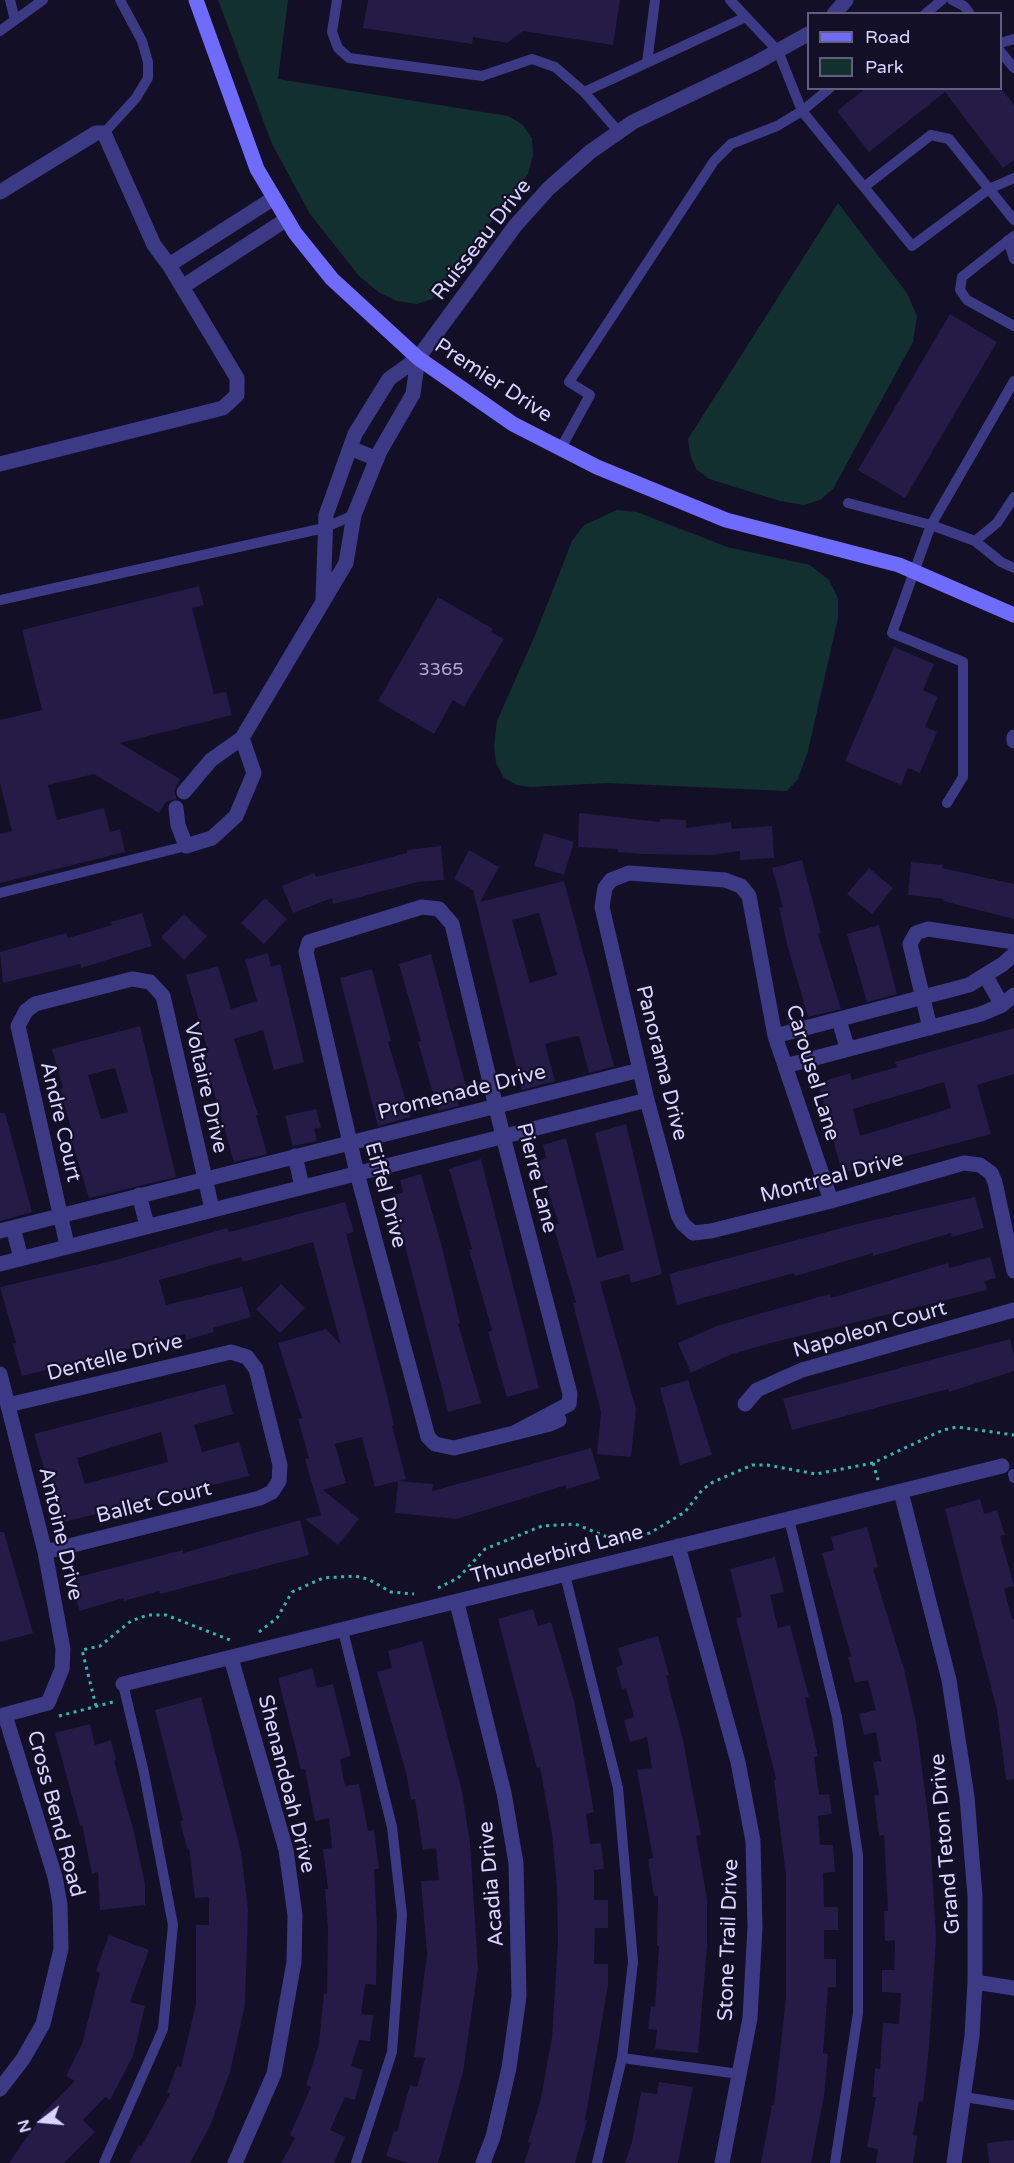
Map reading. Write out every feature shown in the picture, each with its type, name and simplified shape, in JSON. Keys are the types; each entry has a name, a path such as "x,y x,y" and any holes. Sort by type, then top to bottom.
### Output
{"street":[{"name":"Premier Drive","path":"196,0 257,169 287,219 332,279 418,358 513,424 597,466 726,520 916,572 1014,615"},
{"path":"836,12 846,0"},
{"name":"Ruisseau Drive","path":"323,599 326,515 355,434 389,380 418,358 515,226 548,189 590,152 633,122 807,35"},
{"path":"0,192 96,133 104,133 154,245 169,265 237,378 237,395 223,408 0,464"},
{"path":"169,265 274,198"},
{"path":"182,287 287,219"},
{"name":"Ruisseau Drive","path":"184,792 211,760 242,738 346,564 354,515 377,459 413,394 418,358"},
{"path":"350,448 377,459"},
{"path":"176,808 178,825 186,846 212,838 236,816 254,773 242,738"},
{"name":"Carousel Lane","path":"603,897 604,888 611,880 629,873 725,880 741,886 749,896 775,1036 831,1201"},
{"name":"Panorama Drive","path":"603,897 602,907 647,1100 678,1215 683,1224 693,1233"},
{"name":"Eiffel Drive","path":"435,1444 425,1428 357,1173 306,952 309,942 422,907 439,909"},
{"name":"Pierre Lane","path":"435,1444 454,1448 516,1432 569,1404 570,1394 495,1106 452,924 439,909"},
{"path":"930,1028 921,999 910,945 916,933 928,929 1014,942"},
{"path":"775,1036 969,985 1014,954"},
{"path":"785,1065 847,1047 981,1014 1008,1000 985,975"},
{"name":"Voltaire Drive","path":"26,1011 35,1004 132,979 150,982 163,996 212,1209"},
{"name":"Andre Court","path":"26,1011 18,1026 18,1035 59,1215 68,1245"},
{"path":"839,1020 847,1047"},
{"name":"Promenade Drive","path":"21,1258 7,1229 640,1070"},
{"path":"0,1264 647,1100"},
{"path":"295,1156 302,1186"},
{"name":"Montreal Drive","path":"693,1233 831,1201 964,1163 980,1165 991,1173 995,1182 1014,1271"},
{"path":"139,1194 147,1225"},
{"name":"Napoleon Court","path":"745,1404 757,1390 802,1370 1014,1310"},
{"name":"Dentelle Drive","path":"8,1405 231,1352 247,1356 256,1369 280,1465 279,1481 272,1492"},
{"name":"Antoine Drive","path":"0,1374 45,1552 63,1649 62,1669 48,1702 3,1715"},
{"name":"Thunderbird Lane","path":"123,1684 901,1492 1010,1472"},
{"name":"Ballet Court","path":"45,1552 260,1498 272,1492"},
{"name":"Grand Teton Drive","path":"901,1492 949,1680 967,1797 975,1896 975,1982 964,2097 954,2163"},
{"name":"Stone Trail Drive","path":"678,1546 738,1762 753,1841 755,1927 750,2018 722,2163"},
{"name":"Acadia Drive","path":"457,1603 504,1793 516,1863 518,2006 509,2068 493,2137 483,2163"},
{"name":"Shenandoah Drive","path":"231,1658 286,1850 295,1916 294,1962 274,2074 235,2163"},
{"name":"Cross Bend Road","path":"1,2086 23,2060 43,2024 61,1949 60,1904 55,1877 3,1715"},
{"path":"975,1982 1014,1988"}],"lane":[{"path":"10,0 15,20"},
{"path":"0,31 43,0"},
{"path":"104,133 136,98 148,78 148,62 142,41 120,0"},
{"path":"337,0 332,32 338,48 349,58 482,76 532,60 555,67 584,92 619,132"},
{"path":"647,63 655,0"},
{"path":"730,0 777,51 802,111 912,246 989,189 1014,178"},
{"path":"927,12 942,0"},
{"path":"952,0 964,6 968,12"},
{"path":"584,92 746,17"},
{"path":"1002,53 1014,68"},
{"path":"561,448 590,395 569,382 714,161 731,144 758,135 802,111 828,90"},
{"path":"864,187 931,135 949,140 1014,220"},
{"path":"1011,238 1014,259"},
{"path":"1011,238 962,277 960,290 967,300 1014,326"},
{"path":"946,803 963,777 963,662 892,633 916,572 931,525 1014,381"},
{"path":"975,541 997,523 1014,497"},
{"path":"848,503 931,525 975,541 1001,562 1014,568"},
{"path":"0,600 324,528 354,515"},
{"path":"0,893 186,846"},
{"path":"789,1519 837,1717 858,1855 858,2013 835,2163"},
{"path":"565,1575 618,1788 633,1962 622,2058 597,2163"},
{"path":"343,1631 392,1827 402,1915 392,2052 356,2163"},
{"path":"104,2163 163,2029 173,1925 144,1773 123,1684"},
{"path":"622,2058 739,2074"},
{"path":"964,2097 1014,2105"}],"path":[{"path":"434,1589 458,1578 485,1549 542,1526 575,1524 615,1540 650,1533 685,1512 702,1490 714,1482 752,1466 767,1465 816,1474 873,1463 943,1430 957,1427 1014,1435"},
{"path":"251,1635 277,1618 292,1592 323,1578 355,1576 391,1592 417,1593"},
{"path":"96,1706 82,1650 100,1646 131,1621 148,1615 166,1615 221,1638 233,1640"},
{"path":"51,1718 119,1701 123,1684"}],"green space":[{"path":"218,0 288,0 278,79 508,116 522,124 532,138 533,155 528,174 432,299 417,304 397,301 380,293 359,276 310,214 272,144"},
{"path":"838,203 907,293 917,316 913,342 833,489 820,500 804,505 780,501 709,479 696,469 690,454 688,439"},
{"path":"617,510 637,512 727,547 810,565 829,580 838,598 838,618 808,751 798,779 787,791 606,783 532,787 517,785 504,778 496,763 494,746 497,721 536,633 572,541 584,525"}],"building":[{"path":"368,0 620,0 613,45 523,31 507,43 473,37 472,44 363,28"},
{"path":"1002,89 1014,105 1014,160 1003,168 945,92 869,152 837,111 863,90"},
{"path":"950,314 997,342 905,498 858,470"},
{"path":"199,586 204,605 192,608 214,694 226,692 232,715 120,743 180,779 174,791 177,799 166,802 159,813 94,774 48,785 57,820 104,808 110,832 120,829 125,852 0,883 0,834 12,831 0,783 0,720 42,710 22,630"},
{"path":"438,597 493,629 491,632 504,639 464,707 453,700 434,734 378,701"},
{"path":"894,647 934,664 923,690 938,697 925,727 937,732 920,773 908,768 901,785 845,761"},
{"path":"579,813 660,822 660,819 686,820 686,828 731,822 732,829 772,826 774,858 740,860 740,851 711,855 643,854 618,852 618,849 578,847"},
{"path":"544,833 574,842 564,875 534,866"},
{"path":"441,846 444,880 418,882 333,904 332,898 293,913 282,886 314,873 316,877 407,853 407,850"},
{"path":"469,850 499,867 480,902 564,881 614,1066 589,1073 579,1036 571,1037 545,1044 555,1081 522,1090 473,890 454,879","holes":["539,913 557,975 530,983 512,920"]},
{"path":"802,860 821,933 818,934 841,1009 808,1017 788,948 779,908 783,907 772,868"},
{"path":"911,862 943,865 942,868 1014,884 1014,919 943,901 944,899 908,895"},
{"path":"869,868 893,888 872,914 847,894"},
{"path":"265,898 287,919 264,944 241,923"},
{"path":"142,913 152,946 81,968 80,964 3,983 0,952 66,933 68,938"},
{"path":"184,914 207,936 184,960 161,937"},
{"path":"879,925 897,994 867,1002 847,934"},
{"path":"268,953 271,967 280,964 304,1062 274,1070 263,1030 234,1039 258,1115 256,1115 267,1154 234,1162 203,1054 208,1052 186,975 218,966 231,1009 257,1001 245,960"},
{"path":"431,954 468,1094 456,1097 459,1106 438,1111 399,964"},
{"path":"372,969 391,1041 388,1042 411,1117 378,1126 340,978"},
{"path":"140,1026 176,1177 89,1198 68,1129 71,1128 60,1089 63,1088 52,1049","holes":["115,1068 128,1112 101,1119 88,1075"]},
{"path":"1014,1028 1014,1074 977,1085 991,1134 842,1173 818,1083 850,1073 852,1080 897,1067 895,1062","holes":["944,1082 951,1108 860,1136 853,1109"]},
{"path":"316,1109 321,1127 314,1129 317,1141 293,1146 285,1116"},
{"path":"0,1113 5,1113 32,1212 0,1221"},
{"path":"626,1124 662,1274 631,1283 629,1274 600,1282 636,1409 631,1457 597,1454 601,1412 573,1303 576,1302 553,1225 559,1224 538,1161 546,1158 543,1145 566,1138 597,1258 624,1250 595,1133"},
{"path":"481,1159 539,1388 507,1397 488,1332 492,1330 469,1250 472,1249 449,1169"},
{"path":"421,1174 442,1247 460,1323 458,1324 481,1403 448,1412 392,1196 403,1192 400,1180"},
{"path":"975,1197 984,1228 952,1237 951,1233 873,1256 873,1253 795,1276 794,1273 677,1305 669,1274 857,1224"},
{"path":"345,1202 354,1232 346,1234 406,1479 375,1487 362,1437 335,1444 346,1483 323,1490 359,1519 338,1545 305,1519 321,1515 305,1459 309,1458 298,1419 302,1418 278,1343 326,1329 341,1345 313,1242 243,1262 241,1257 159,1280 166,1305 242,1287 251,1317 213,1328 214,1332 186,1340 185,1334 22,1376 13,1344 16,1343 0,1287 112,1261 227,1228 229,1232"},
{"path":"990,1257 996,1278 985,1281 987,1290 771,1343 732,1354 691,1373 678,1343 717,1326 830,1294 831,1298 948,1263 949,1268"},
{"path":"281,1284 305,1308 280,1333 256,1309"},
{"path":"1010,1339 1014,1355 1014,1371 949,1392 948,1389 792,1430 783,1399"},
{"path":"688,1380 712,1455 680,1465 660,1388"},
{"path":"225,1384 233,1414 194,1425 202,1452 239,1442 249,1476 60,1523 34,1434","holes":["161,1432 168,1462 85,1484 77,1458"]},
{"path":"591,1448 600,1479 567,1489 566,1485 457,1519 395,1513 398,1481 433,1484 432,1491"},
{"path":"980,1499 984,1514 997,1510 1005,1535 1000,1536 1014,1586 1004,1589 1012,1619 1014,1619 1014,1779 1006,1780 997,1710 945,1509"},
{"path":"300,1520 309,1555 160,1594 159,1591 124,1601 123,1598 80,1611 70,1579 183,1550 183,1553"},
{"path":"867,1527 878,1567 873,1569 904,1669 916,1722 930,1831 936,1939 929,2048 923,2102 919,2101 913,2135 917,2136 913,2163 876,2163 878,2149 867,2147 876,2097 873,2097 875,2068 880,2069 883,2023 899,2024 901,1993 882,1992 882,1970 894,1970 895,1940 885,1941 884,1911 888,1911 884,1835 879,1836 874,1795 879,1795 873,1762 881,1761 876,1732 864,1735 859,1714 876,1710 868,1680 855,1683 848,1657 851,1656 822,1553 834,1550 831,1537"},
{"path":"0,1532 4,1532 33,1633 0,1642"},
{"path":"775,1557 784,1592 770,1595 778,1628 790,1625 809,1697 805,1698 818,1756 814,1757 819,1795 829,1794 832,1814 818,1816 820,1845 833,1845 835,1872 823,1873 824,1907 838,1907 838,1930 824,1930 824,1959 836,1959 836,1987 828,1987 823,2053 828,2054 824,2096 811,2163 761,2163 772,2105 774,2105 786,1998 786,1875 774,1780 776,1779 736,1618 742,1617 730,1569"},
{"path":"533,1609 538,1626 551,1622 574,1701 594,1812 586,1814 590,1844 601,1843 604,1869 594,1870 594,1900 608,1900 608,1928 595,1928 594,1964 608,1964 608,1985 585,2120 587,2120 575,2163 524,2163 541,2098 552,2037 558,1942 557,1887 552,1834 540,1767 537,1768 498,1619"},
{"path":"658,1636 669,1675 666,1676 683,1740 701,1835 696,1836 707,1899 707,1947 698,2053 655,2049 657,2030 648,2029 651,2006 655,2007 659,1946 657,1946 658,1896 654,1896 648,1859 653,1858 637,1770 652,1768 647,1737 630,1742 624,1720 634,1717 626,1688 622,1689 616,1667 623,1665 618,1648"},
{"path":"422,1641 462,1791 470,1843 478,1968 463,2072 438,2163 408,2163 386,2156 394,2131 397,2132 410,2085 417,2087 425,2058 414,2057 427,1954 421,1881 439,1880 436,1848 423,1850 415,1799 411,1800 406,1772 377,1672 392,1668 388,1651"},
{"path":"312,1668 317,1688 333,1684 351,1756 340,1759 345,1786 359,1784 368,1831 374,1830 379,1869 374,1869 377,1928 376,1985 365,1984 361,2014 373,2015 370,2041 359,2040 351,2066 363,2070 355,2100 345,2097 330,2130 345,2137 334,2163 281,2163 295,2138 290,2135 311,2087 306,2085 319,2044 324,1993 327,1994 328,1929 325,1889 328,1889 323,1849 332,1848 329,1818 315,1821 305,1769 301,1770 278,1678"},
{"path":"201,1697 241,1852 248,1909 245,2005 230,2072 210,2126 190,2163 129,2163 139,2145 141,2147 170,2094 167,2092 177,2066 181,2067 196,2004 196,1925 209,1925 209,1897 195,1898 189,1848 187,1849 180,1821 183,1820 155,1710"},
{"path":"90,1724 95,1745 111,1740 116,1760 114,1761 134,1832 145,1884 145,1905 100,1910 98,1872 92,1874 82,1825 80,1826 55,1733"},
{"path":"109,1935 149,1950 130,2002 145,2006 133,2056 110,2100 105,2097 83,2120 95,2132 64,2163 9,2163 40,2116 75,2081 66,2076 82,2044 100,1973 96,1971"},
{"path":"659,2082 693,2087 678,2163 625,2163 632,2142 641,2092 657,2094"},
{"path":"1014,2140 1014,2163 989,2163 987,2143"}]}
